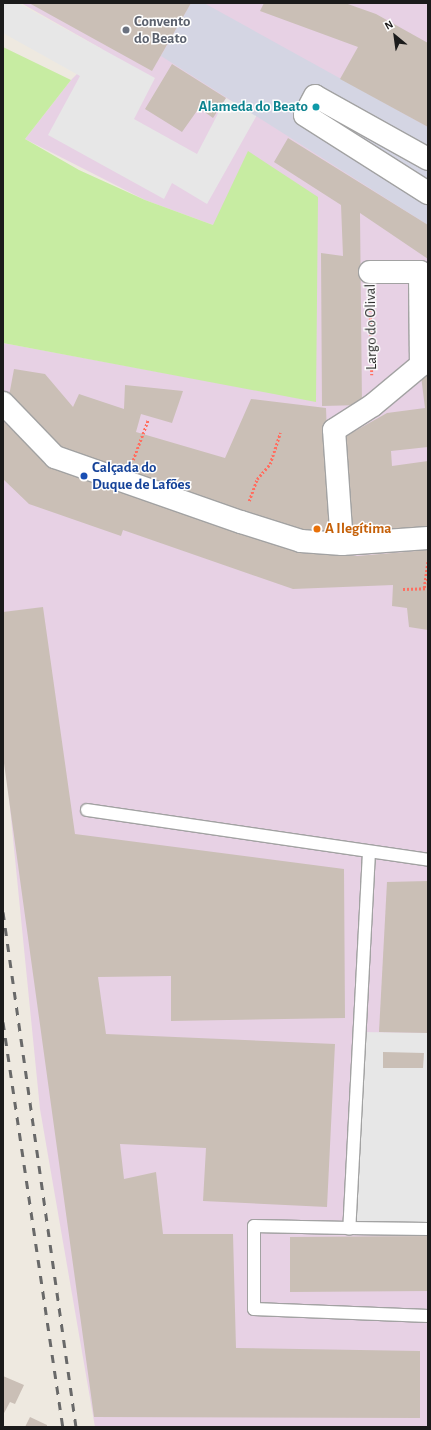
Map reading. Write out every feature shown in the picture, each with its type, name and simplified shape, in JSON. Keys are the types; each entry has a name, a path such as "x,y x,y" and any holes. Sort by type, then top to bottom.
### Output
{"street":[{"path":"428,159 315,96 305,115 428,193"},
{"name":"Largo do Olival","path":"370,272 420,272 425,364"},
{"path":"342,544 334,430 373,405 425,364"},
{"path":"3,403 55,457 125,483 241,522 301,541 342,544 428,538"}],"lane":[{"path":"87,810 428,860"},
{"path":"350,1228 370,852"},
{"path":"428,1229 254,1226 254,1310 428,1316"}],"path":[{"name":"Largo do Olival","path":"370,272 373,405"},
{"path":"125,483 148,420"},
{"path":"241,522 257,479 270,464 280,433"},
{"path":"403,589 426,588 428,559"}],"shaded area":[{"path":"3,3 18,3 155,78 134,119 197,154 226,98 257,115 207,204 172,183 164,199 48,135 80,76 3,33"},
{"path":"21,3 428,3 428,1427 95,1427 40,1109 3,738 3,343 316,401 213,225 145,200 25,139 71,80 102,49"},
{"name":"Alameda do Beato","path":"191,3 204,3 428,127 428,225 161,56"},
{"path":"360,1032 428,1033 428,1229 349,1228"}],"green space":[{"path":"3,47 71,80 25,139 79,170 145,200 213,225 248,151 318,197 316,402 3,343"}],"building":[{"name":"Convento do Beato","path":"29,3 191,3 152,71"},
{"path":"264,3 345,3 376,14 428,43 428,127 340,79 358,47 260,11"},
{"path":"172,64 226,98 213,118 199,108 182,132 145,109"},
{"path":"288,138 428,225 428,259 360,213 362,405 322,406 321,253 343,256 341,205 274,162"},
{"path":"14,369 45,374 73,407 79,394 124,409 125,385 183,391 172,423 141,414 136,432 225,458 251,399 326,408 331,534 304,533 58,449 9,396"},
{"path":"428,375 428,447 391,451 392,466 428,461 428,528 349,534 339,440 387,413 425,408 421,376"},
{"path":"3,421 49,466 300,553 357,556 428,550 428,630 409,627 407,608 392,606 393,585 293,589 123,530 121,536 29,504 3,479"},
{"path":"43,607 75,834 344,869 345,1018 171,1021 171,976 98,977 106,1034 335,1044 327,1207 203,1201 206,1148 120,1144 124,1179 156,1172 163,1234 233,1234 236,1348 420,1351 420,1418 94,1417 3,756 3,612"},
{"path":"428,881 428,1033 379,1032 387,882"},
{"path":"383,1052 424,1053 423,1068 383,1068"},
{"path":"428,1236 428,1291 290,1292 290,1237"},
{"path":"3,1376 24,1385 15,1404 10,1402 3,1415"},
{"path":"30,1417 47,1425 47,1427 25,1427"}],"railway":[{"path":"3,912 76,1427"},
{"path":"3,1022 63,1427"}],"place":[{"name":"Convento do Beato","path":"126,30"},
{"name":"Alameda do Beato","path":"316,107"},
{"name":"Calçada do Duque de Lafões","path":"84,476"},
{"name":"A Ilegítima","path":"317,529"}]}
